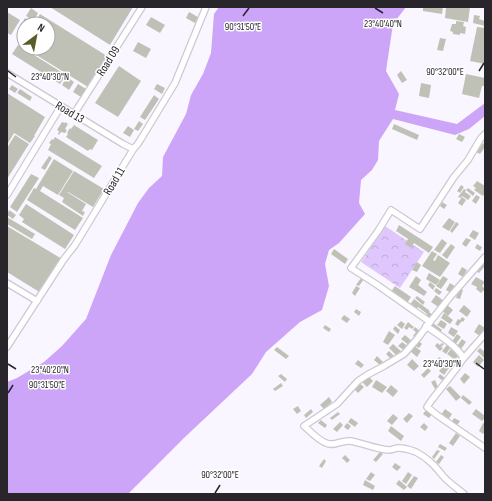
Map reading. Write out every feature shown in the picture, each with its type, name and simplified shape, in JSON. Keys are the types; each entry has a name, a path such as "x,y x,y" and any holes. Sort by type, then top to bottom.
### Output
{"street":[{"name":"Road 09","path":"74,114 142,7"},
{"name":"Road 11","path":"7,347 64,259 75,245 175,83 206,7"},
{"name":"Road 13","path":"7,73 123,144 134,148"},
{"path":"7,195 61,106"},
{"path":"462,360 463,357 453,346 428,324 376,284 351,268 378,231 391,210 420,228 485,134"},
{"path":"464,494 428,460 415,452 398,448 390,450 378,448 349,441 327,444 304,426 337,404 362,378 404,354 450,297 485,257"},
{"path":"7,283 37,301"},
{"path":"485,334 462,360 427,407 485,448"}],"green space":[{"path":"385,226 424,252 400,288 361,262"}],"shaded area":[{"path":"219,7 406,7 393,24 386,71 399,94 395,110 457,124 485,103 485,116 469,129 455,135 393,119 379,141 378,160 372,170 361,180 359,203 365,214 339,243 329,250 325,264 329,286 322,310 300,322 266,352 252,374 185,437 128,494 7,494 7,382 17,378 44,362 62,346 86,319 111,255 138,203 149,188 162,176 163,157 186,114 191,95 203,74 211,53 214,14"}],"building":[{"path":"50,7 133,7 110,45"},
{"path":"423,7 443,7 442,14 423,11"},
{"path":"446,7 470,7 468,22 445,18"},
{"path":"31,8 38,13 36,16 26,16"},
{"path":"7,12 16,18 16,27 11,35 7,33"},
{"path":"189,12 198,17 195,23 186,18"},
{"path":"474,15 480,16 479,19 485,21 485,26 473,23"},
{"path":"151,17 165,25 160,33 146,25"},
{"path":"456,21 464,22 463,26 466,27 465,34 453,34 453,32 450,31 452,24 456,24"},
{"path":"56,24 107,56 88,87 38,56 56,56"},
{"path":"477,27 485,28 485,64 470,61"},
{"path":"440,38 446,39 443,51 437,50"},
{"path":"138,42 151,49 146,58 133,51"},
{"path":"16,48 16,56 36,56 66,75 60,84 12,54"},
{"path":"119,66 141,81 118,117 95,103"},
{"path":"401,71 407,80 402,83 397,75"},
{"path":"466,74 485,78 485,86 482,86 479,98 462,94"},
{"path":"67,77 74,82 69,90 62,85"},
{"path":"421,83 431,85 429,98 419,96"},
{"path":"78,84 86,89 81,97 73,92"},
{"path":"157,84 165,88 162,94 154,89"},
{"path":"12,85 18,89 15,93 9,89"},
{"path":"20,89 32,97 30,101 17,93"},
{"path":"7,93 45,117 30,143 14,133 7,145"},
{"path":"154,95 159,99 145,120 140,117"},
{"path":"139,121 143,124 138,131 134,129"},
{"path":"62,122 68,124 65,129 67,130 65,133 61,132 59,135 59,131 57,130"},
{"path":"394,124 419,135 417,140 392,129"},
{"path":"74,125 98,140 92,150 90,149 88,151 66,137 70,128 71,129"},
{"path":"128,126 134,130 130,137 123,133"},
{"path":"459,134 465,137 462,142 456,139"},
{"path":"15,135 29,144 7,179 7,148"},
{"path":"55,137 102,166 94,178 48,150 51,144 49,143"},
{"path":"483,143 485,147 480,154 476,152"},
{"path":"49,156 52,158 45,170 41,168"},
{"path":"54,159 73,171 58,195 43,186 40,191 83,218 75,230 27,200 34,188 36,189"},
{"path":"74,171 104,189 93,207 67,192 86,204 82,211 85,212 83,216 62,202 64,198 59,195"},
{"path":"31,174 39,178 17,212 10,207"},
{"path":"477,181 485,186 485,193 483,196 474,190 476,188 473,186"},
{"path":"461,185 464,187 460,193 457,191"},
{"path":"468,188 475,193 473,196 466,190"},
{"path":"464,189 466,190 465,192 471,196 468,200 462,196 461,198 458,197"},
{"path":"476,195 480,197 476,204 472,201"},
{"path":"462,197 466,200 462,206 458,203"},
{"path":"442,202 447,205 444,209 440,206"},
{"path":"26,204 74,235 65,249 22,222 24,219 19,215"},
{"path":"9,210 16,215 13,219 7,215"},
{"path":"7,217 35,234 32,239 7,224"},
{"path":"449,218 455,222 449,231 442,227"},
{"path":"456,222 459,224 452,233 450,231"},
{"path":"399,225 433,247 429,253 414,243 411,248 405,244 408,239 396,231"},
{"path":"7,226 62,259 41,293 7,272"},
{"path":"473,230 479,233 475,240 469,236"},
{"path":"466,238 471,240 466,247 462,244"},
{"path":"442,239 447,243 440,253 434,250"},
{"path":"451,244 455,247 447,259 442,255"},
{"path":"477,244 482,247 480,251 475,248"},
{"path":"334,249 348,259 345,264 331,254"},
{"path":"432,251 437,254 433,260 435,261 438,255 450,263 440,277 422,266"},
{"path":"417,262 421,265 417,272 412,270"},
{"path":"482,263 485,266 479,273 476,271"},
{"path":"462,267 467,270 463,277 458,274"},
{"path":"429,273 440,280 436,285 426,279"},
{"path":"416,276 421,280 418,285 427,292 424,296 409,287"},
{"path":"443,276 448,279 441,289 436,286"},
{"path":"476,277 485,282 482,286 485,289 481,293 476,289 477,287 471,284"},
{"path":"361,278 364,279 359,286 356,285"},
{"path":"430,282 435,286 433,290 428,285"},
{"path":"450,283 456,287 451,293 446,290"},
{"path":"356,286 360,288 355,296 352,293"},
{"path":"395,286 411,297 407,303 391,292"},
{"path":"436,288 442,292 439,295 434,291"},
{"path":"459,288 463,290 460,299 456,298"},
{"path":"436,295 444,301 440,308 431,302"},
{"path":"417,296 425,302 423,305 415,298"},
{"path":"414,299 430,311 429,312 434,316 430,321 425,317 427,314 418,307 415,311 409,306"},
{"path":"446,304 453,310 448,316 441,310"},
{"path":"464,305 471,311 467,317 459,311"},
{"path":"356,309 361,312 359,316 354,312"},
{"path":"444,313 453,320 450,324 441,318"},
{"path":"344,315 350,319 347,323 341,319"},
{"path":"462,317 465,319 463,322 462,321 458,326 455,324 458,319 460,320"},
{"path":"441,320 447,324 444,329 437,325"},
{"path":"401,321 405,324 402,329 397,325"},
{"path":"408,322 414,327 412,329 409,327 407,330 404,328"},
{"path":"433,323 442,330 439,334 430,327"},
{"path":"479,324 485,328 480,336 474,332"},
{"path":"325,325 331,329 329,332 323,328"},
{"path":"395,326 400,330 398,334 393,329"},
{"path":"415,327 421,332 416,339 413,336 416,332 413,330"},
{"path":"451,327 458,331 454,337 448,333"},
{"path":"389,331 395,335 388,345 383,342"},
{"path":"457,334 461,337 455,345 451,343"},
{"path":"405,335 413,342 410,346 401,339"},
{"path":"462,339 466,342 461,349 457,346"},
{"path":"419,341 422,344 419,348 415,346"},
{"path":"402,342 409,347 405,351 398,346"},
{"path":"437,343 440,345 442,343 444,344 440,351 435,346"},
{"path":"393,344 402,352 398,357 389,348"},
{"path":"447,345 451,347 446,354 442,351"},
{"path":"414,346 421,351 417,357 410,351"},
{"path":"277,347 289,356 286,359 274,350"},
{"path":"480,348 485,352 484,358 477,351"},
{"path":"451,349 459,355 455,360 447,354"},
{"path":"389,351 395,357 392,360 386,354"},
{"path":"479,355 484,360 478,367 473,362"},
{"path":"377,356 384,363 381,366 374,360"},
{"path":"439,357 445,361 441,366 435,362"},
{"path":"412,359 419,366 414,371 407,365"},
{"path":"358,360 364,365 361,368 355,364"},
{"path":"450,360 455,363 451,369 447,365"},
{"path":"444,365 449,368 444,375 439,371"},
{"path":"428,368 431,371 424,378 421,375"},
{"path":"465,373 470,377 464,384 460,379"},
{"path":"281,374 287,379 285,382 278,376"},
{"path":"440,374 446,379 444,382 438,377"},
{"path":"368,376 373,381 367,387 362,382"},
{"path":"376,380 387,387 382,393 372,387"},
{"path":"435,380 438,387 435,389 431,382"},
{"path":"358,382 364,387 358,393 353,388"},
{"path":"281,383 283,386 275,391 273,389"},
{"path":"391,385 398,391 393,397 386,391"},
{"path":"450,386 461,397 456,401 446,389"},
{"path":"463,395 472,402 469,405 461,398"},
{"path":"329,397 332,402 324,409 320,405"},
{"path":"298,406 301,411 297,414 293,409"},
{"path":"311,409 313,412 306,418 304,415"},
{"path":"445,409 452,414 448,420 441,415"},
{"path":"476,409 485,416 482,421 472,414"},
{"path":"426,410 432,414 429,418 423,414"},
{"path":"338,412 340,414 332,420 330,418"},
{"path":"409,413 413,416 407,423 403,419"},
{"path":"393,414 398,418 392,425 387,421"},
{"path":"351,418 358,423 355,427 348,422"},
{"path":"454,418 460,421 456,427 451,423"},
{"path":"321,420 327,425 325,428 318,423"},
{"path":"340,422 343,425 337,432 333,429"},
{"path":"347,423 351,426 348,430 344,427"},
{"path":"424,423 428,427 425,431 420,427"},
{"path":"483,423 485,424 485,432 483,434 479,431"},
{"path":"391,426 404,436 401,441 388,431"},
{"path":"456,433 460,436 453,446 449,443"},
{"path":"440,444 447,448 445,451 438,447"},
{"path":"437,450 440,451 434,459 432,457"},
{"path":"380,452 383,454 376,462 373,460"},
{"path":"345,455 350,460 347,463 342,458"},
{"path":"441,455 444,457 439,464 436,462"},
{"path":"324,459 326,461 322,468 319,466"},
{"path":"395,463 401,467 397,471 392,467"},
{"path":"371,472 375,475 370,481 366,479"},
{"path":"408,472 412,475 406,484 402,481"},
{"path":"414,476 418,478 411,489 407,486"},
{"path":"365,480 375,486 373,490 363,485"},
{"path":"399,480 407,487 404,490 396,484"}]}
